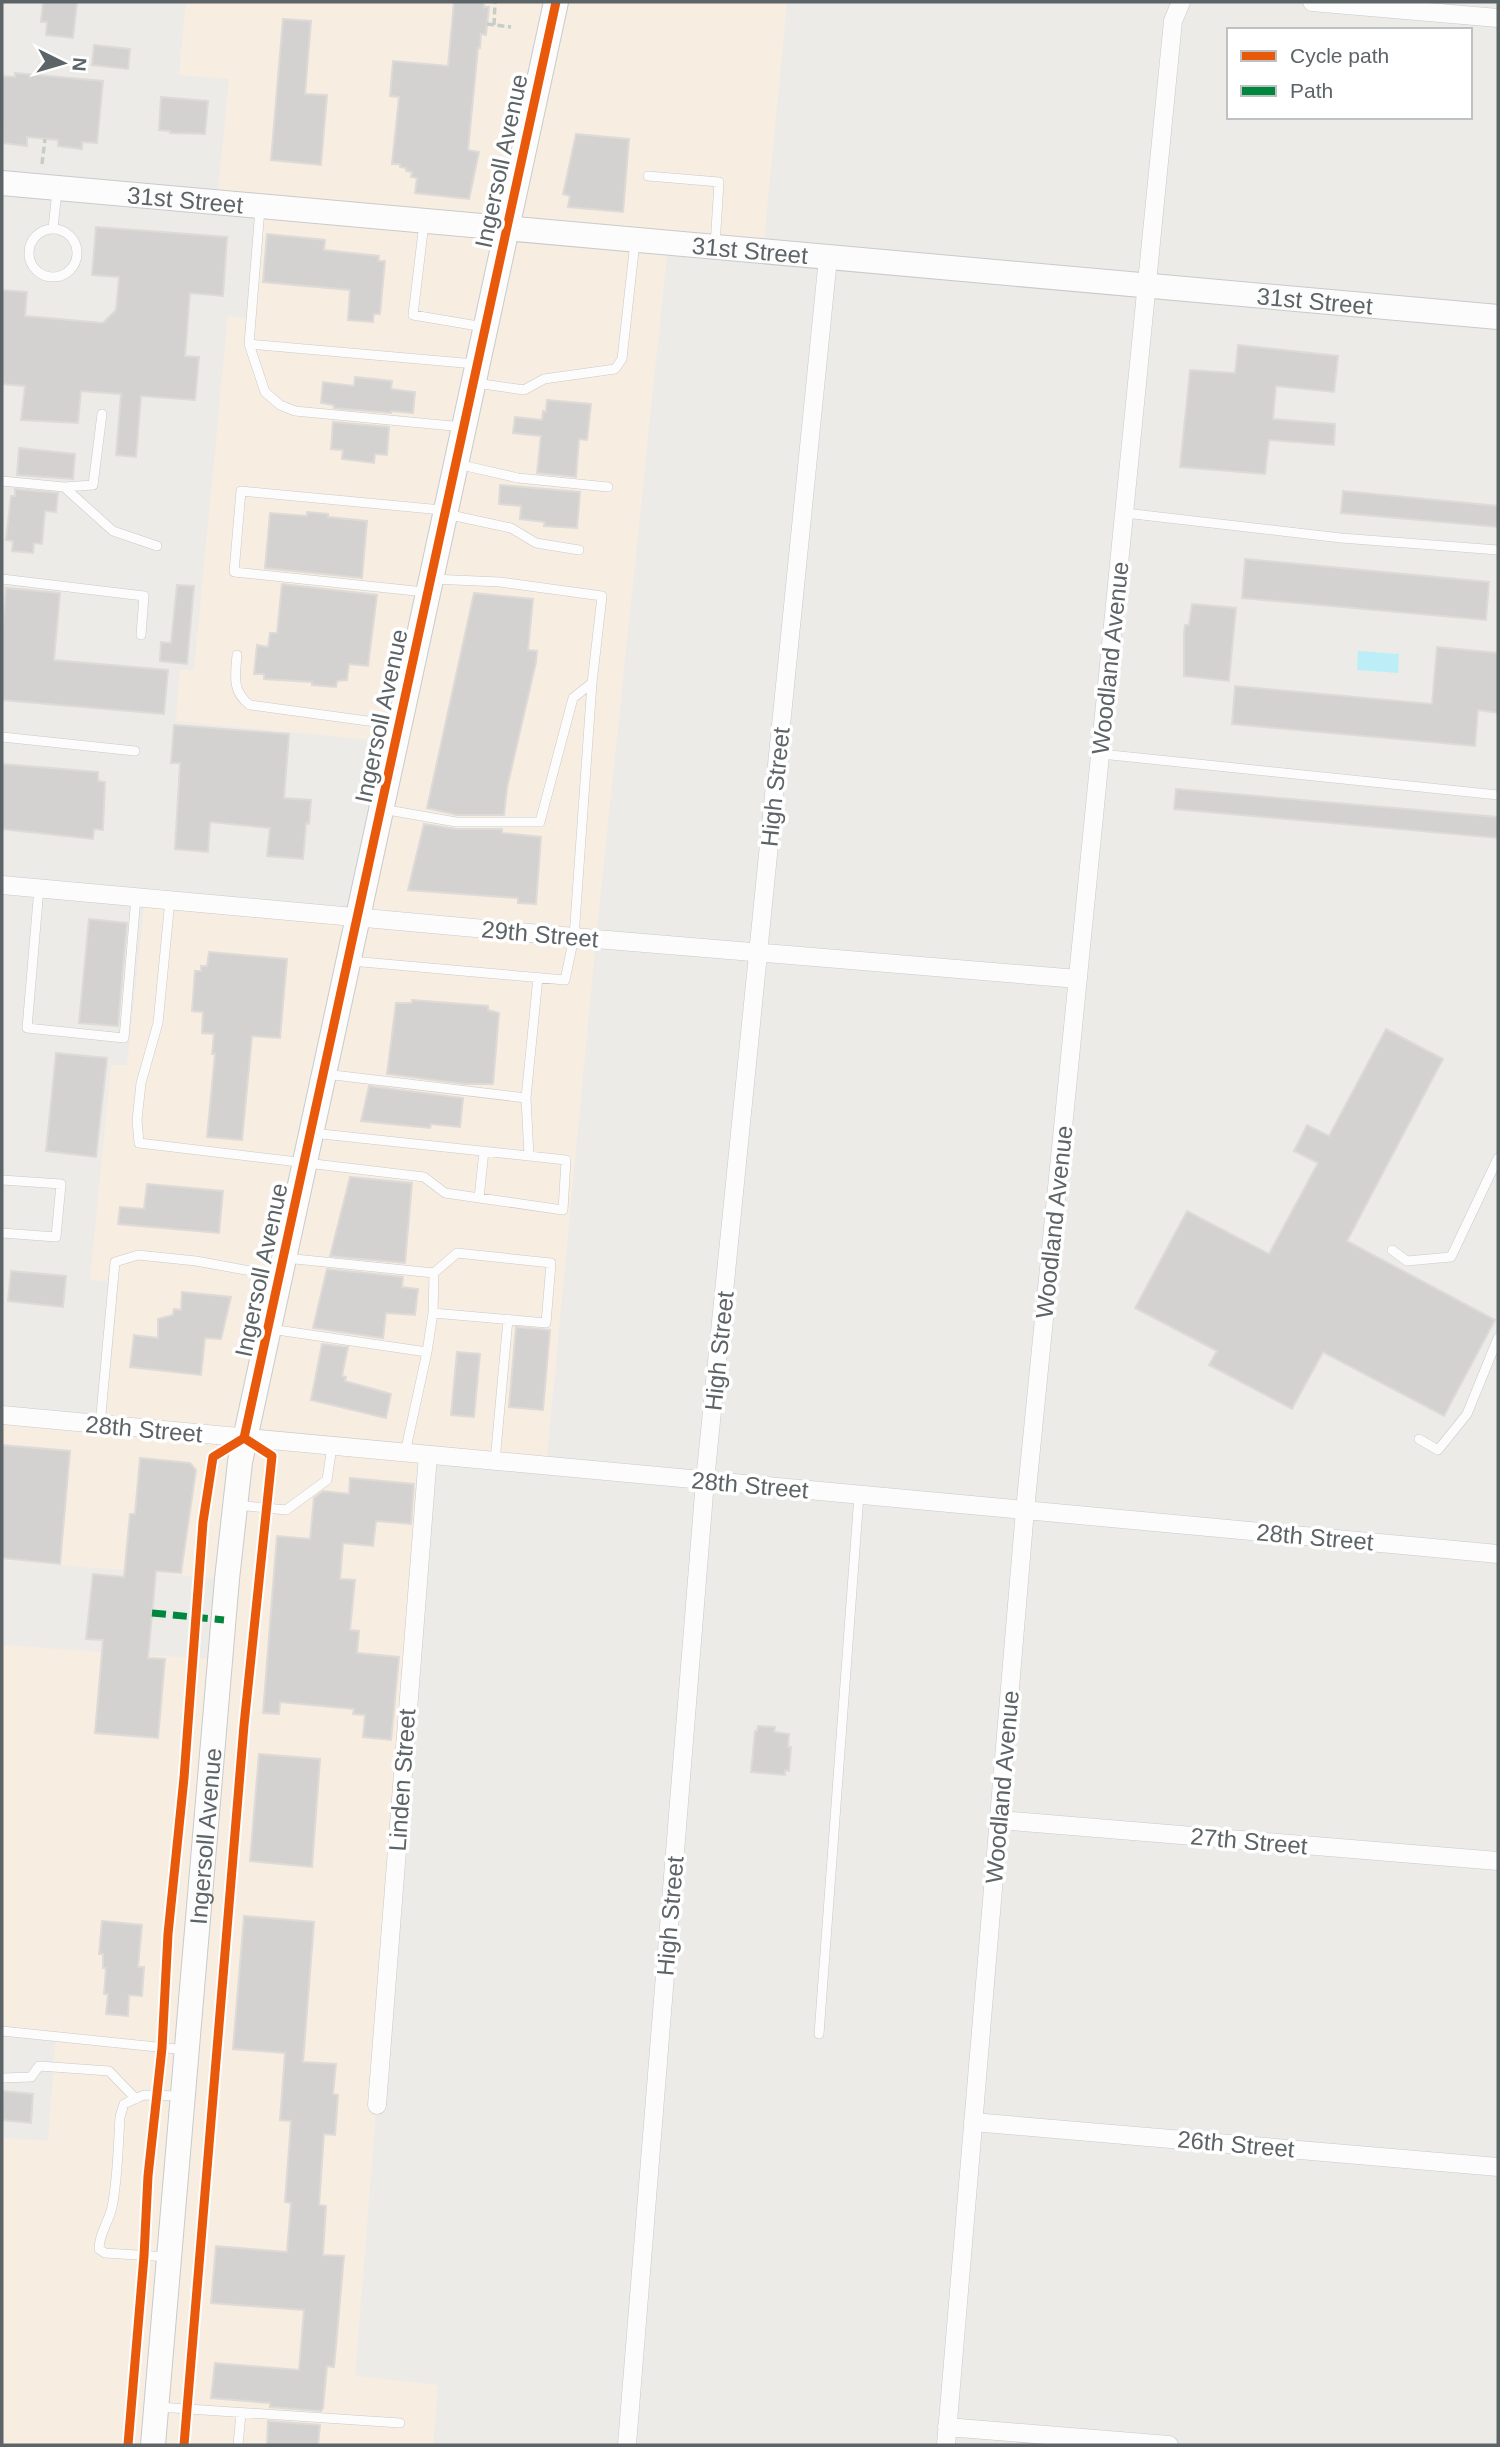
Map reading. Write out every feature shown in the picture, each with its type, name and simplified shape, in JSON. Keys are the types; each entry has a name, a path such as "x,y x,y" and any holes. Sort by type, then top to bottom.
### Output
{"main road":[{"name":"Ingersoll Avenue","path":"153,2445 235,1505 244,1438 556,2"},
{"name":"31st Street","path":"2,183 1498,317"}],"street":[{"name":"Woodland Avenue","path":"946,2436 1025,1510 1173,21 1181,2"},
{"path":"1312,2 1498,18"},
{"name":"High Street","path":"627,2445 705,1481 828,258"},
{"name":"29th Street","path":"2,885 573,937 1078,979"},
{"name":"28th Street","path":"2,1415 1498,1554"},
{"name":"Linden Street","path":"376,2105 428,1455"},
{"name":"27th Street","path":"999,1820 1498,1861"},
{"name":"26th Street","path":"973,2122 1498,2167"},
{"path":"946,2436 1169,2445"}],"lane":[{"path":"648,176 719,181 715,247"},
{"path":"53,229 57,188"},
{"path":"260,207 249,344 265,392 280,405 295,411 463,427"},
{"path":"424,222 413,315 485,327"},
{"path":"53,229 69,234 74,240 77,256 69,270 55,277 40,273 30,261 29,253 33,239 46,230 53,229"},
{"path":"249,344 475,373 524,390 544,379 615,369 622,359 635,241"},
{"path":"2,481 64,487 93,485 102,414"},
{"path":"455,464 518,478 608,487"},
{"path":"64,487 113,531 157,546"},
{"path":"348,961 565,980 573,937 592,683 602,596 500,582 429,586 234,572 241,491 445,512 511,528 536,543 579,550"},
{"path":"1125,513 1341,538 1498,550"},
{"path":"2,579 144,596 141,635"},
{"path":"237,656 234,684 242,699 250,705 399,725"},
{"path":"380,809 456,822 540,822 573,698 592,683"},
{"path":"2,737 135,751"},
{"path":"1101,754 1498,795"},
{"path":"39,888 27,1028 124,1038 136,897"},
{"path":"170,900 158,1023 141,1083 137,1120 139,1143 424,1177 445,1193 563,1210 566,1160 311,1132"},
{"path":"529,1156 526,1098 538,977"},
{"path":"323,1073 526,1098"},
{"path":"479,1198 484,1151"},
{"path":"1392,1250 1407,1261 1451,1257 1498,1158"},
{"path":"2,1180 61,1184 56,1237 2,1233"},
{"path":"100,1425 115,1262 138,1255 281,1267 434,1273 457,1253 551,1263 546,1323 433,1313"},
{"path":"405,1453 427,1352 433,1313 434,1273"},
{"path":"495,1461 508,1320"},
{"path":"268,1329 427,1352"},
{"path":"1419,1439 1438,1450 1467,1414 1498,1338"},
{"path":"235,1505 286,1510 327,1480 332,1446"},
{"path":"819,2034 859,1495"},
{"path":"2,2031 188,2050"},
{"path":"2,2078 31,2077 38,2066 109,2071 136,2099"},
{"path":"170,2257 105,2253 99,2249 99,2236 113,2205 120,2117 124,2105 144,2095 184,2096"},
{"path":"157,2407 400,2423"},
{"path":"238,2445 241,2413"}],"path":[{"path":"494,24 495,2"},
{"path":"487,24 511,27"},
{"path":"42,163 45,139"}],"shaded area":[{"path":"186,2 787,2 763,252 668,244 596,939 546,1466 428,1456 355,2376 438,2385 433,2445 2,2445 2,2138 48,2141 56,2036 2,2031 2,1645 220,1660 227,1579 2,1560 2,1415 105,1425 119,1282 90,1280 111,1065 127,1065 145,898 357,917 394,742 176,721 180,670 194,670 228,316 249,318 260,207 217,203 229,79 179,75"}],"water":[{"path":"1358,651 1399,654 1398,673 1357,670"}],"building":[{"path":"43,2 77,2 73,38 46,35 47,22 41,22"},
{"path":"454,2 484,2 484,7 489,7 486,35 481,34 478,48 468,150 479,152 469,199 415,193 417,178 411,177 412,172 400,167 400,164 392,164 399,97 390,96 393,61 448,66"},
{"path":"283,19 311,21 305,94 327,95 321,165 271,160"},
{"path":"94,45 130,49 128,69 92,65"},
{"path":"15,73 103,81 97,143 82,142 82,149 58,146 58,140 27,137 27,146 3,143 2,76 15,77"},
{"path":"161,97 208,101 205,134 159,130"},
{"path":"576,134 629,139 623,212 568,207 570,196 563,194"},
{"path":"96,227 227,237 223,296 190,293 185,356 199,357 195,400 141,396 136,457 116,455 121,394 81,391 78,423 21,420 25,386 2,384 2,290 27,292 25,316 103,323 116,310 119,277 92,275"},
{"path":"267,234 325,240 324,250 379,256 378,261 385,261 380,314 374,314 373,322 348,320 350,290 263,282"},
{"path":"1238,345 1338,356 1334,392 1276,386 1273,419 1335,424 1334,445 1269,440 1265,474 1180,467 1190,370 1235,373"},
{"path":"355,377 392,381 391,389 415,392 413,413 334,408 334,405 321,403 323,382 354,386"},
{"path":"547,400 591,404 587,440 579,439 576,477 537,473 541,436 513,433 515,417 542,420"},
{"path":"333,422 389,427 387,455 375,454 374,463 342,459 343,450 331,449"},
{"path":"19,448 75,454 73,479 17,475"},
{"path":"500,485 580,492 577,528 544,526 545,522 520,519 521,506 499,504"},
{"path":"15,489 58,493 56,512 45,511 42,544 34,543 33,553 12,551 13,541 6,540 11,496 15,496"},
{"path":"1343,491 1498,506 1498,527 1341,513"},
{"path":"307,512 367,521 362,578 265,568 270,513 307,516"},
{"path":"1245,559 1489,582 1486,620 1242,598"},
{"path":"282,584 377,595 368,666 349,664 347,680 337,681 336,687 312,685 312,682 264,679 264,674 254,674 257,645 268,647 270,633 277,633"},
{"path":"177,585 194,586 187,664 160,661 161,642 171,643"},
{"path":"6,588 60,593 54,660 168,670 164,714 2,700 2,632"},
{"path":"474,593 533,599 528,650 537,651 536,662 507,788 504,815 457,815 427,808"},
{"path":"1192,604 1236,608 1229,681 1184,676 1185,625 1189,625"},
{"path":"1437,647 1498,653 1498,713 1478,710 1475,746 1232,724 1235,686 1432,704"},
{"path":"174,725 289,734 284,798 311,800 303,859 267,856 270,828 210,822 208,852 175,849 180,763 171,763"},
{"path":"2,764 98,772 98,781 105,782 103,830 94,829 93,839 2,829"},
{"path":"1176,789 1498,817 1498,838 1174,809"},
{"path":"424,824 456,829 502,829 502,833 541,837 536,904 518,903 518,898 408,890"},
{"path":"89,919 127,923 118,1026 79,1023"},
{"path":"209,952 287,959 280,1038 252,1036 242,1140 207,1137 215,1054 212,1054 214,1034 202,1033 203,1012 192,1011 195,971 201,971 201,966 207,966"},
{"path":"412,1000 488,1006 488,1010 499,1013 493,1084 465,1084 387,1074 396,1003 412,1003"},
{"path":"1386,1029 1443,1059 1347,1241 1495,1320 1444,1416 1323,1352 1292,1409 1209,1365 1217,1351 1135,1308 1187,1211 1269,1254 1318,1163 1294,1151 1307,1125 1329,1136"},
{"path":"56,1053 107,1058 96,1157 46,1151"},
{"path":"369,1086 463,1098 460,1127 431,1124 430,1128 361,1121"},
{"path":"350,1177 412,1183 405,1263 330,1256"},
{"path":"147,1184 223,1191 219,1233 118,1224 120,1207 144,1209"},
{"path":"327,1269 403,1277 402,1287 418,1289 415,1315 386,1313 383,1338 313,1328"},
{"path":"11,1271 66,1276 63,1307 8,1301"},
{"path":"182,1292 231,1297 221,1339 205,1338 201,1375 130,1367 134,1335 158,1338 158,1319 173,1315 174,1309 181,1310"},
{"path":"516,1327 550,1330 543,1410 509,1407"},
{"path":"322,1344 348,1347 342,1376 346,1377 345,1381 391,1394 386,1418 311,1400"},
{"path":"457,1352 480,1354 474,1417 451,1415"},
{"path":"2,1445 70,1451 60,1564 2,1558"},
{"path":"140,1458 190,1463 196,1470 181,1573 156,1571 148,1658 165,1659 158,1738 95,1733 103,1640 86,1639 93,1574 124,1577 130,1514 135,1514"},
{"path":"350,1478 414,1484 411,1524 376,1521 373,1546 343,1543 340,1579 355,1580 350,1630 359,1631 357,1653 399,1657 391,1740 363,1737 365,1715 353,1714 354,1709 280,1702 279,1714 263,1713 277,1536 310,1539 314,1498 323,1491 349,1494"},
{"path":"758,1726 775,1727 774,1732 789,1734 789,1771 785,1770 785,1775 751,1772 755,1731"},
{"path":"259,1754 320,1759 312,1867 250,1861"},
{"path":"244,1916 314,1922 303,2062 336,2064 333,2094 338,2095 335,2135 324,2134 319,2205 326,2206 323,2255 344,2256 334,2367 327,2366 321,2411 211,2398 215,2363 299,2370 304,2310 211,2303 216,2246 287,2252 291,2203 285,2202 291,2121 280,2120 285,2053 233,2049"},
{"path":"102,1921 142,1925 138,1967 144,1967 142,1996 129,1995 128,2016 106,2014 106,1968 103,1968 103,1954 99,1954"},
{"path":"3,2091 33,2094 31,2123 2,2120"},
{"path":"268,2421 320,2425 318,2445 267,2445"}],"marked path":[{"path":"152,1613 224,1620"}],"cycle path":[{"path":"244,1438 556,2"},
{"path":"128,2445 203,1522 213,1457 244,1438"},
{"path":"184,2445 244,1725 272,1456 244,1438"}]}
